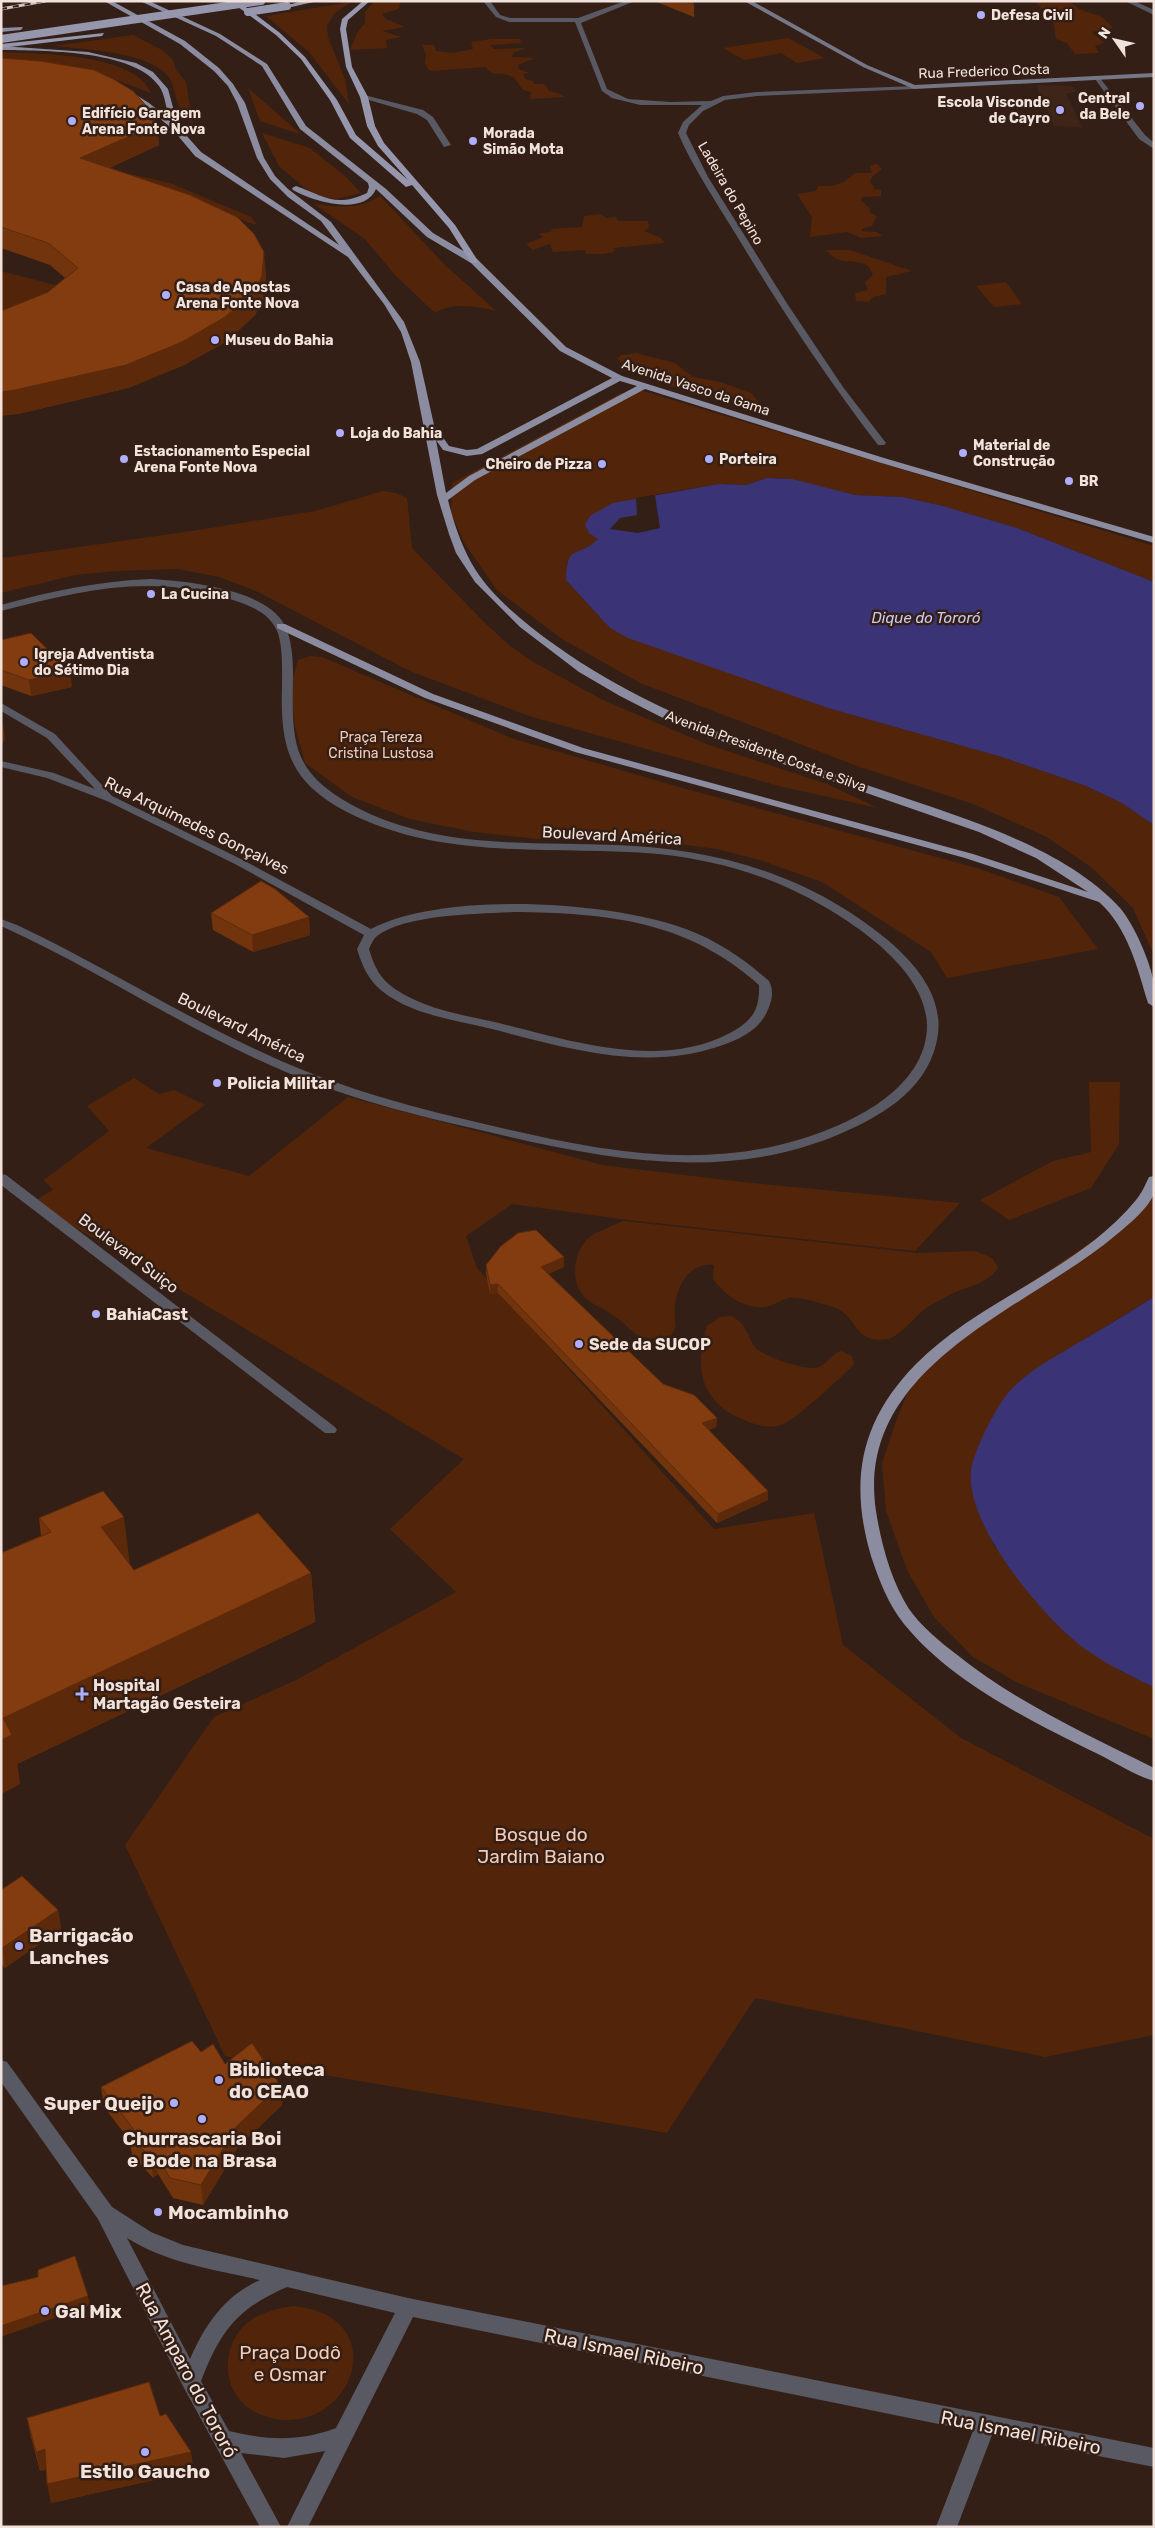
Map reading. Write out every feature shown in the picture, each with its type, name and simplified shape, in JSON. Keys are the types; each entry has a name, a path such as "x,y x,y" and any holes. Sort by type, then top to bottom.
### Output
{"highway":[{"path":"233,1 278,34 303,58 333,100 352,136 382,164 431,203"},
{"path":"1,39 261,1"},
{"path":"238,13 315,1"},
{"path":"367,1 345,19 343,29 349,67 364,97 371,126 381,144 452,228 474,261"},
{"path":"21,28 192,3"},
{"path":"140,28 199,19"},
{"path":"1,47 111,33"}],"main road":[{"name":"Avenida Presidente Costa e Silva","path":"107,1 182,44 215,68 240,100 262,161 280,186 332,227 351,256 389,305 405,331 416,363 453,534 472,571 512,616 576,667 623,694 684,723 991,832 1054,864 1086,885 1118,914 1134,945 1154,1003"},
{"name":"Avenida Vasco da Gama","path":"142,1 218,35 265,65 303,127 371,181 430,235 474,261 563,349 619,378 880,460 1154,540"},
{"name":"Rua Frederico Costa","path":"747,1 813,40 865,66 914,87 1154,75"},
{"path":"1,29 21,28"},
{"path":"1,47 89,54 131,64 146,70 163,86 169,113 177,129"},
{"path":"118,88 147,104 177,129 198,154 351,256"},
{"path":"262,161 309,197 328,202 352,201 363,198 370,194 373,187 371,181"},
{"path":"428,421 446,448 467,454 479,452 619,378"},
{"path":"444,499 472,478 644,386"},
{"path":"281,626 429,696 502,724 597,755 969,856 1105,902"},
{"path":"1154,1180 1136,1208 1115,1230 968,1327 932,1355 903,1388 881,1425 868,1461 866,1499 873,1537 886,1582 910,1620 941,1650 992,1690 1154,1775"}],"street":[{"path":"486,1 498,16 509,20 579,20 632,1"},
{"path":"1128,1 1154,13"},
{"path":"579,20 578,26 604,90 610,96 642,103 711,104"},
{"path":"1097,78 1142,137 1154,147"},
{"name":"Ladeira do Pepino","path":"881,443 830,378 802,336 761,271 682,133 686,124 700,110 723,98 739,95 914,87"},
{"path":"364,97 420,112 430,119 447,145"},
{"path":"1,608 57,592 99,584 140,581 175,583 214,590 234,596 271,614 281,626"},
{"name":"Boulevard América","path":"1,922 245,1050 334,1087 400,1107 550,1143 619,1156 686,1161 761,1155 835,1134 886,1107 921,1071 933,1038 931,1008 915,974 884,944 845,915 809,893 776,877 728,862 696,855 655,850 511,847 451,842 410,834 368,818 336,801 308,781 294,760 288,737 288,666 281,626"},
{"path":"1,706 51,736 111,798"},
{"name":"Rua Arquimedes Gonçalves","path":"1,764 50,775 111,798 239,862 371,934"},
{"path":"513,908 562,908 614,915 665,927 710,943 751,968 764,984 765,1003 752,1023 732,1038 700,1048 666,1053 629,1054 544,1038 414,1004 390,992 372,976 363,949 371,934 386,926 411,919 513,908"},
{"name":"Boulevard Suiço","path":"1,1178 330,1430"},
{"path":"1,2067 105,2213"},
{"name":"Rua Ismael Ribeiro","path":"105,2213 144,2238 182,2253 408,2308 1154,2458"},
{"name":"Rua Amparo do Tororó","path":"105,2213 190,2382 271,2527"},
{"path":"190,2382 203,2349 223,2318 250,2295 286,2278"},
{"path":"297,2527 408,2308"},
{"path":"946,2527 986,2425"},
{"path":"223,2439 259,2448 286,2450 316,2446 345,2434"}],"shaded area":[{"name":"Escola Visconde de Cayro","path":"1036,85 1072,86 1077,91 1066,94 1082,127 1054,126"}],"green space":[{"path":"1034,1 1069,1 1079,9 1102,17 1113,28 1092,32 1104,43 1095,46 1099,53 1075,54 1067,43 1056,39 1053,19"},
{"path":"351,2 335,13 327,25 328,37 345,79 349,104 309,52 266,16"},
{"path":"374,2 400,2 399,9 382,14 386,19 405,27 382,31 401,37 386,40 387,48 350,50 357,33 365,23 365,12"},
{"path":"133,35 162,50 173,60 176,70 186,82 193,124 180,109 169,78 156,67 129,56 97,50 54,46"},
{"path":"788,38 825,58 797,63 781,53 744,60 723,48"},
{"path":"491,39 520,39 521,43 490,45 494,49 525,48 513,53 512,57 535,58 518,65 519,69 529,73 523,74 525,79 533,81 534,84 545,84 549,91 565,97 530,99 531,92 523,90 513,77 493,73 486,67 430,71 425,64 426,55 422,45 434,45 436,51 453,53 473,49 471,42"},
{"path":"1,52 61,55 107,63 126,70 142,80 151,93 103,75 1,59"},
{"path":"248,88 302,135 260,121"},
{"path":"262,133 310,148 346,177 361,193 336,199 321,197 307,190 279,166"},
{"path":"877,164 882,169 871,178 870,183 874,186 873,189 881,190 881,196 862,197 861,200 870,209 870,213 877,216 872,226 862,229 862,231 876,232 883,236 861,238 847,232 810,237 812,217 797,194 816,191 818,186 831,186 844,182 855,173 872,173 870,166"},
{"path":"105,172 134,175 170,183 251,217 257,225"},
{"path":"380,196 444,264 496,311 457,306 435,313 395,275 365,239 314,204 348,206 364,204"},
{"path":"599,214 607,218 616,217 618,221 648,221 649,228 644,231 661,238 665,243 613,248 615,251 597,254 586,254 585,250 553,252 550,244 533,250 526,244 543,237 538,234 553,231 551,229 582,227 584,216"},
{"path":"826,250 850,250 912,271 886,277 886,294 873,297 869,302 856,301 855,293 868,290 865,282 873,275 870,269 862,263 835,258"},
{"path":"1,271 59,286 1,312"},
{"path":"1006,282 1022,304 994,307 976,286"},
{"path":"636,353 675,363 693,377 720,382 751,393 763,407 744,405 687,392 650,378 617,359 621,355"},
{"path":"643,391 1154,546 1154,582 1017,528 943,506 902,497 855,495 780,478 767,478 746,485 719,484 636,498 595,542 567,562 566,580 610,628 828,708 1002,757 1086,786 1122,803 1154,825 1154,955 1133,908 1091,867 1045,836 973,804 860,767 640,683 562,639 497,590 465,544 451,513 452,483 621,393"},
{"name":"Praça Tereza Cristina Lustosa","path":"383,491 396,493 407,498 412,548 483,621 510,646 535,663 605,701 709,745 827,784 878,808 783,787 532,717 410,671 256,591 219,577 178,569 115,571 75,575 1,593 1,558 192,531 315,511"},
{"name":"Praça Tereza Cristina Lustosa","path":"310,656 322,657 511,738 679,787 977,868 1059,897 1098,949 947,978 931,952 822,882 760,860 717,849 664,842 537,839 474,832 410,819 352,797 305,763 295,727 290,689 298,660"},
{"name":"Bosque do Jardim Baiano","path":"134,1078 159,1094 174,1090 205,1105 146,1148 249,1176 348,1097 602,1165 742,1182 960,1203 915,1251 628,1220 512,1204 466,1236 477,1268 714,1529 814,1513 843,1645 961,1738 1154,1839 1154,2035 1045,2057 755,1998 667,2133 254,2063 225,2056 125,1845 214,1717 296,1680 456,1592 390,1529 464,1459 33,1202 53,1190 44,1180 109,1131 87,1106"},
{"path":"1089,1082 1120,1082 1119,1144 1091,1188 1009,1220 980,1200 1053,1161 1091,1152"},
{"path":"1154,1185 1154,1297 1042,1365 1009,1392 971,1471 977,1509 995,1547 1068,1635 1122,1672 1154,1687 1154,1739 1018,1683 973,1657 934,1617 907,1570 886,1511 882,1464 914,1376 948,1338 1115,1226"},
{"path":"623,1221 918,1253 975,1251 992,1258 998,1268 990,1277 981,1282 929,1306 903,1330 892,1337 876,1340 868,1338 861,1333 847,1315 840,1310 809,1300 789,1298 764,1307 749,1306 742,1303 728,1295 717,1285 713,1279 714,1265 703,1265 694,1269 681,1284 675,1305 676,1326 671,1336 649,1338 637,1335 608,1312 588,1300 577,1286 575,1277 577,1258 585,1242 591,1236"},
{"path":"731,1316 743,1325 758,1350 783,1362 802,1367 816,1368 841,1351 852,1356 854,1364 818,1398 787,1422 771,1427 749,1422 729,1413 718,1404 704,1382 701,1369 703,1341 707,1326 720,1317"},
{"name":"Praça Dodô e Osmar","path":"294,2306 325,2314 344,2330 353,2349 352,2371 343,2391 326,2408 304,2418 276,2419 256,2412 240,2400 233,2390 229,2379 229,2356 232,2345 244,2325 264,2313"}],"water":[{"name":"Dique do Tororó","path":"767,478 792,479 855,495 902,497 943,506 1017,528 1154,582 1154,825 1122,803 1086,786 1002,757 828,708 628,638 610,628 566,580 571,556 598,539 589,533 585,525 590,516 613,503 719,484 746,485"},
{"path":"1154,1297 1154,1687 1086,1650 1052,1620 1036,1602 1019,1581 990,1536 979,1513 972,1491 971,1471 976,1452 991,1419 1008,1393 1015,1386 1047,1361"}],"pier":[{"path":"655,495 660,528 638,533 610,529 620,518 637,515 636,498"}],"building":[{"name":"Casa de Apostas Arena Fonte Nova","path":"1,58 40,61 94,70 133,91 150,110 157,124 80,158 190,195 237,217 254,234 264,252 262,276 254,292 225,317 182,342 126,365 1,392 1,311 48,292 78,268 48,243 1,227"},
{"path":"31,633 70,671 29,680 1,670 1,640"},
{"path":"261,881 275,889 309,917 252,935 211,913"},
{"name":"Sede da SUCOP","path":"536,1230 564,1257 541,1267 663,1384 694,1395 717,1418 702,1423 768,1491 718,1514 498,1284 490,1285 486,1265 501,1246 518,1233"},
{"path":"103,1491 124,1517 101,1527 134,1570 258,1513 311,1573 3,1718 12,1735 1,1740 1,1553 51,1532 39,1518"},
{"path":"22,1876 58,1910 2,1948 1,1890"},
{"path":"192,2041 201,2052 213,2044 225,2064 252,2043 280,2085 236,2127 201,2185 170,2178 156,2154 151,2158 129,2135 135,2131 101,2087"},
{"path":"75,2256 88,2296 1,2326 1,2286 38,2277 38,2270"},
{"path":"149,2382 160,2416 166,2414 191,2452 47,2484 45,2449 36,2452 27,2418"}],"railway":[{"path":"1,9 45,1"}],"place":[{"name":"Defesa Civil","path":"981,15"},
{"name":"Central da Bele","path":"1140,106"},
{"name":"Escola Visconde de Cayro","path":"1060,110"},
{"name":"Edifício Garagem Arena Fonte Nova","path":"72,121"},
{"name":"Morada Simão Mota","path":"473,141"},
{"name":"Casa de Apostas Arena Fonte Nova","path":"166,295"},
{"name":"Museu do Bahia","path":"215,340"},
{"name":"Loja do Bahia","path":"340,433"},
{"name":"Material de Construção","path":"963,453"},
{"name":"Estacionamento Especial Arena Fonte Nova","path":"124,459"},
{"name":"Porteira","path":"709,459"},
{"name":"Cheiro de Pizza","path":"602,464"},
{"name":"BR","path":"1069,481"},
{"name":"La Cucina","path":"151,594"},
{"name":"Igreja Adventista do Sétimo Dia","path":"24,662"},
{"name":"Policia Militar","path":"217,1083"},
{"name":"BahiaCast","path":"96,1314"},
{"name":"Sede da SUCOP","path":"579,1344"},
{"name":"Hospital Martagão Gesteira","path":"82,1694"},
{"name":"Barrigacão Lanches","path":"19,1946"},
{"name":"Biblioteca do CEAO","path":"219,2080"},
{"name":"Super Queijo","path":"174,2103"},
{"name":"Churrascaria Boi e Bode na Brasa","path":"202,2119"},
{"name":"Mocambinho","path":"158,2212"},
{"name":"Gal Mix","path":"45,2311"},
{"name":"Estilo Gaucho","path":"145,2452"}]}
